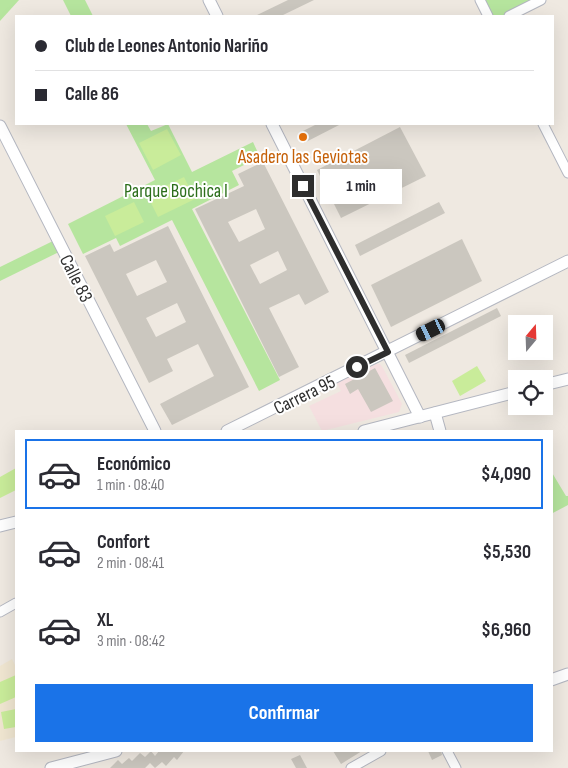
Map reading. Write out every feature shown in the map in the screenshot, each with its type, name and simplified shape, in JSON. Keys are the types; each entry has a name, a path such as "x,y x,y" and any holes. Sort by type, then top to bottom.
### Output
{"street":[{"path":"209,0 216,15"},
{"path":"480,0 488,15"},
{"path":"512,15 541,0"},
{"path":"273,125 420,417"},
{"path":"544,125 568,174"},
{"name":"Calle 83","path":"0,126 154,430"},
{"name":"Carrera 95","path":"229,430 568,261"},
{"path":"553,383 568,379"},
{"path":"368,430 508,394"},
{"path":"435,413 440,430"},
{"path":"0,526 15,522"},
{"path":"0,612 15,604"},
{"path":"553,679 568,674"},
{"path":"51,768 112,752"},
{"path":"350,768 380,752"},
{"path":"448,752 456,768"}],"shaded area":[{"path":"376,364 380,364 402,404 399,412 321,430 309,406 341,391 337,383"},
{"path":"12,659 15,665 15,737 0,741 0,666"}],"green space":[{"path":"0,0 19,0 0,21"},
{"path":"63,0 85,0 92,15 70,15"},
{"path":"481,0 540,0 509,15 488,15"},
{"name":"Parque Bochica I","path":"127,125 148,125 151,131 168,125 192,172 253,142 260,157 232,171 239,185 192,209 280,380 259,391 172,220 120,246 116,238 83,254 68,224 155,180"},
{"path":"167,129 181,155 153,170 139,143"},
{"path":"184,177 195,199 158,217 147,195"},
{"path":"134,202 144,222 115,236 105,216"},
{"path":"55,240 61,251 0,281 0,267"},
{"path":"477,366 486,381 460,396 452,381"},
{"path":"15,469 15,490 0,498 0,477"},
{"path":"553,474 566,496 568,496 568,505 553,513"},
{"path":"15,675 15,697 0,704 0,682"},
{"path":"15,709 15,727 4,729 1,712"}],"building":[{"path":"288,0 314,0 283,15 257,15"},
{"path":"315,125 339,125 304,143 299,133"},
{"path":"400,127 426,176 341,218 317,170"},
{"path":"263,162 329,292 305,305 299,294 269,308 299,367 279,377 195,209 244,186 238,174","holes":["256,209 265,229 239,242 228,222","278,251 287,270 260,284 250,265"]},
{"path":"439,202 445,213 360,256 355,245"},
{"path":"168,226 249,387 172,425 160,404 214,376 198,344 167,359 173,371 149,383 85,256 110,244 114,252","holes":["156,260 167,282 137,296 126,274","177,303 186,322 156,337 146,318"]},
{"path":"462,239 482,281 391,327 371,285"},
{"path":"497,308 501,316 409,363 405,355"},
{"path":"375,368 393,401 371,412 358,389 350,394 345,384"},
{"path":"150,752 155,756 158,752 183,752 177,760 174,757 166,766 162,762 155,768 150,763 145,768 110,768 118,760 122,764 129,758 132,761 140,753 145,757"},
{"path":"334,752 360,752 341,764"},
{"path":"428,752 441,752 442,755 432,760"},
{"path":"300,755 307,768 296,768 291,759"}],"place":[{"name":"Asadero las Geviotas","path":"303,137"}],"route":[{"path":"303,186 388,352 357,367"}]}
